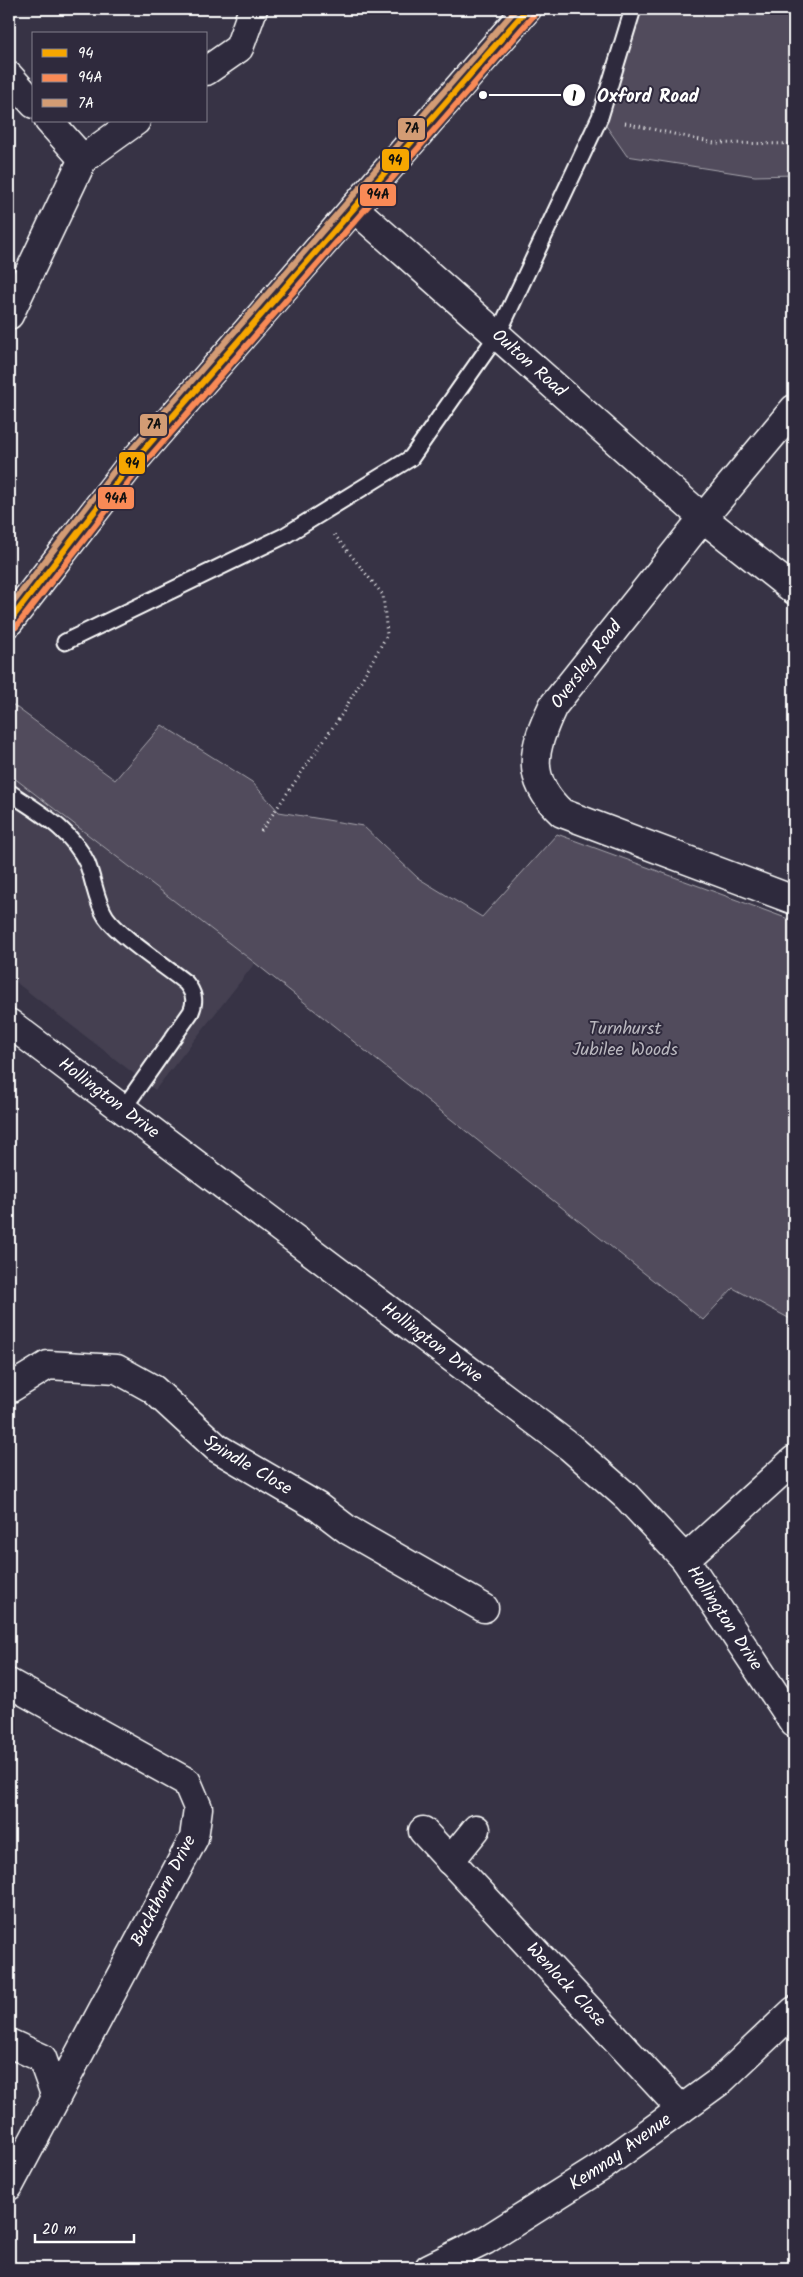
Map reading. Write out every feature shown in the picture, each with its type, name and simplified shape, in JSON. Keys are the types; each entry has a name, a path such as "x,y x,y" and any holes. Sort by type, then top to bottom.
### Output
{"street":[{"path":"208,70 239,48 252,9"},
{"path":"9,622 128,468 527,9"},
{"path":"9,76 32,102"},
{"path":"50,122 83,159"},
{"path":"9,315 83,159 135,122"},
{"name":"Oulton Road","path":"354,208 703,518 794,590"},
{"name":"Oversley Road","path":"794,409 703,518 553,706 539,736 535,770 546,798 562,813 794,900"},
{"name":"Hollington Drive","path":"9,1023 570,1446 627,1497 685,1559 794,1723"},
{"name":"Spindle Close","path":"9,1389 48,1365 117,1369 153,1389 217,1448 318,1506 348,1530 484,1608"},
{"path":"685,1559 794,1460"},
{"name":"Buckthorn Drive","path":"9,1683 187,1782 198,1808 194,1838 9,2186"},
{"path":"450,1861 476,1829"},
{"name":"Wenlock Close","path":"422,1831 680,2109"},
{"name":"Kemnay Avenue","path":"429,2268 486,2240 602,2166 720,2081 794,2011"},
{"path":"9,2043 42,2058 56,2097"}],"lane":[{"path":"65,642 284,536 411,458 498,334 600,118 633,9"},
{"path":"9,792 60,827 73,840 86,862 106,917 192,990 194,1005 191,1012 123,1110"}],"path":[{"path":"600,118 714,143 794,144"},
{"path":"261,831 342,714 387,636 383,595 318,515"}],"shaded area":[{"path":"9,774 255,963 155,1090 9,977"}],"green space":[{"path":"633,9 794,9 794,175 755,176 627,156 600,117"},
{"name":"Turnhurst Jubilee Woods","path":"9,702 115,780 162,725 252,782 279,812 363,826 418,878 482,917 557,834 794,921 794,1321 733,1288 703,1320 255,963 9,774"}],"transit line":[{"name":"7A","path":"9,608 121,462 516,9"},
{"name":"94","path":"9,622 128,468 527,9"},
{"name":"94A","path":"16,627 135,474 534,15"}],"place":[{"name":"Oxford Road","path":"483,95"}]}
